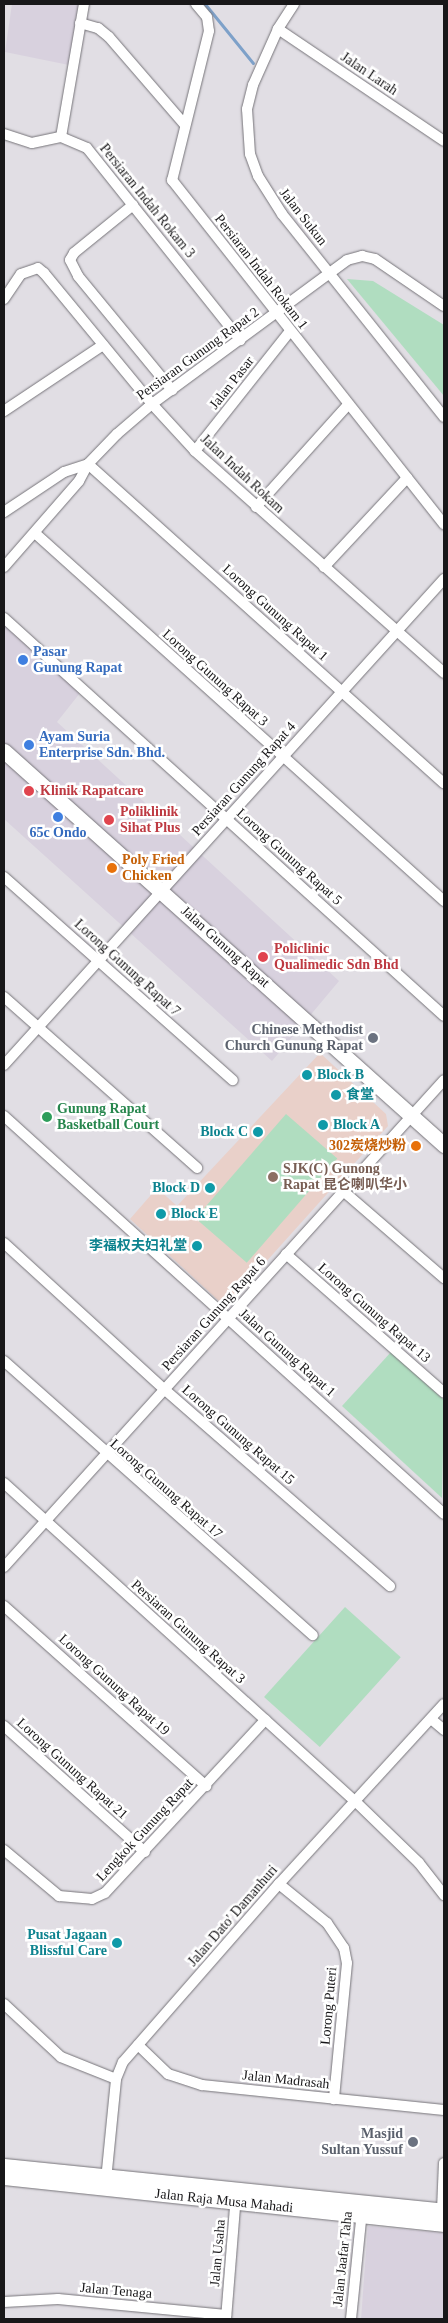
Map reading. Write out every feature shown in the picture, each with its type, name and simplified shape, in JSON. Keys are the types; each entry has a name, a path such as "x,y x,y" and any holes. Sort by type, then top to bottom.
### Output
{"street":[{"path":"4,134 32,143 61,137 84,4"},
{"name":"Persiaran Indah Rokam 1","path":"196,4 207,17 210,31 184,124 172,180 444,525"},
{"name":"Jalan Sukun","path":"294,4 278,29 253,85 247,109 250,154 269,196 444,417"},
{"path":"80,23 98,28 109,36 184,124"},
{"name":"Jalan Larah","path":"278,29 444,141"},
{"name":"Persiaran Indah Rokam 3","path":"61,137 87,148 240,340"},
{"path":"133,205 74,253 70,260 78,276 172,390"},
{"name":"Persiaran Gunung Rapat 2","path":"4,567 36,534 79,481 88,464 152,404 277,314 347,260 362,256 375,259 444,306"},
{"name":"Jalan Indah Rokam","path":"4,299 21,274 38,268 44,273 152,404 195,451 444,673"},
{"name":"Jalan Pasar","path":"195,451 290,331"},
{"path":"4,411 103,344"},
{"path":"256,506 348,405"},
{"name":"Persiaran Gunung Rapat 2","path":"4,512 64,472 88,464"},
{"name":"Lorong Gunung Rapat 1","path":"88,464 444,783"},
{"path":"324,567 407,478"},
{"name":"Lorong Gunung Rapat 3","path":"36,534 282,758 444,901"},
{"name":"Persiaran Gunung Rapat 4","path":"4,1065 100,962 161,890 444,579"},
{"name":"Lorong Gunung Rapat 5","path":"4,618 444,1016"},
{"name":"Jalan Gunung Rapat","path":"4,751 444,1145"},
{"name":"Lorong Gunung Rapat 7","path":"4,876 233,1080"},
{"path":"4,997 197,1168"},
{"name":"Persiaran Gunung Rapat 6","path":"4,1567 342,1190 444,1080"},
{"name":"Jalan Gunung Rapat 1","path":"4,1116 443,1510"},
{"path":"342,1190 444,1278"},
{"name":"Lorong Gunung Rapat 15","path":"4,1243 164,1389 390,1586"},
{"name":"Lorong Gunung Rapat 13","path":"286,1254 444,1393"},
{"name":"Lorong Gunung Rapat 17","path":"4,1361 106,1455 313,1635"},
{"name":"Persiaran Gunung Rapat 3","path":"4,1483 355,1801 419,1863 444,1895"},
{"name":"Lorong Gunung Rapat 19","path":"4,1606 206,1786"},
{"name":"Jalan Dato' Damanhuri","path":"106,2183 116,2079 123,2062 279,1884 444,1704"},
{"path":"431,1719 444,1730"},
{"name":"Lengkok Gunung Rapat","path":"4,1850 48,1890 74,1899 92,1899 105,1893 145,1852 265,1720"},
{"name":"Lorong Gunung Rapat 21","path":"4,1726 145,1852"},
{"name":"Lorong Puteri","path":"279,1884 327,1923 344,1948 346,1963 334,2099"},
{"path":"4,2004 61,2057 116,2079"},
{"name":"Jalan Madrasah","path":"138,2045 157,2065 183,2081 444,2110"},
{"path":"444,2163 444,2215"},
{"name":"Jalan Raja Musa Mahadi","path":"4,2166 106,2183"},
{"name":"Jalan Raja Musa Mahadi","path":"4,2177 106,2183 363,2209 444,2215"},
{"name":"Jalan Usaha","path":"226,2317 236,2196"},
{"name":"Jalan Jaafar Taha","path":"351,2319 363,2209"},
{"name":"Jalan Tenaga","path":"4,2302 58,2299 226,2317"}],"shaded area":[{"path":"12,4 80,4 69,65 5,52"},
{"path":"4,621 80,693 57,722 339,981 272,1061 4,819"},
{"name":"SJK(C) Gunong Rapat 昆仑喇叭华小","path":"320,1053 386,1114 388,1126 229,1303 220,1302 130,1219 157,1188 177,1206"},
{"path":"368,2226 444,2233 444,2319 361,2319"}],"green space":[{"path":"347,279 373,281 444,325 444,396"},
{"path":"286,1114 337,1159 247,1263 195,1218"},
{"path":"391,1352 444,1400 442,1498 342,1406"},
{"path":"345,1607 401,1657 320,1747 264,1697"}],"waterway":[{"path":"205,4 253,63"}],"place":[{"name":"Pasar Gunung Rapat","path":"23,660"},
{"name":"Ayam Suria Enterprise Sdn. Bhd.","path":"29,745"},
{"name":"Klinik Rapatcare","path":"29,791"},
{"name":"65c Ondo","path":"58,817"},
{"name":"Poliklinik Sihat Plus","path":"109,820"},
{"name":"Poly Fried Chicken","path":"112,868"},
{"name":"Policlinic Qualimedic Sdn Bhd","path":"263,957"},
{"name":"Chinese Methodist Church Gunung Rapat","path":"373,1038"},
{"name":"Block B","path":"307,1075"},
{"name":"食堂","path":"336,1095"},
{"name":"Gunung Rapat Basketball Court","path":"47,1117"},
{"name":"Block A","path":"323,1125"},
{"name":"Block C","path":"258,1132"},
{"name":"302炭烧炒粉","path":"416,1146"},
{"name":"SJK(C) Gunong Rapat 昆仑喇叭华小","path":"273,1177"},
{"name":"Block D","path":"210,1188"},
{"name":"Block E","path":"161,1214"},
{"name":"李福权夫妇礼堂","path":"197,1246"},
{"name":"Pusat Jagaan Blissful Care","path":"117,1943"},
{"name":"Masjid Sultan Yussuf","path":"413,2142"}]}
